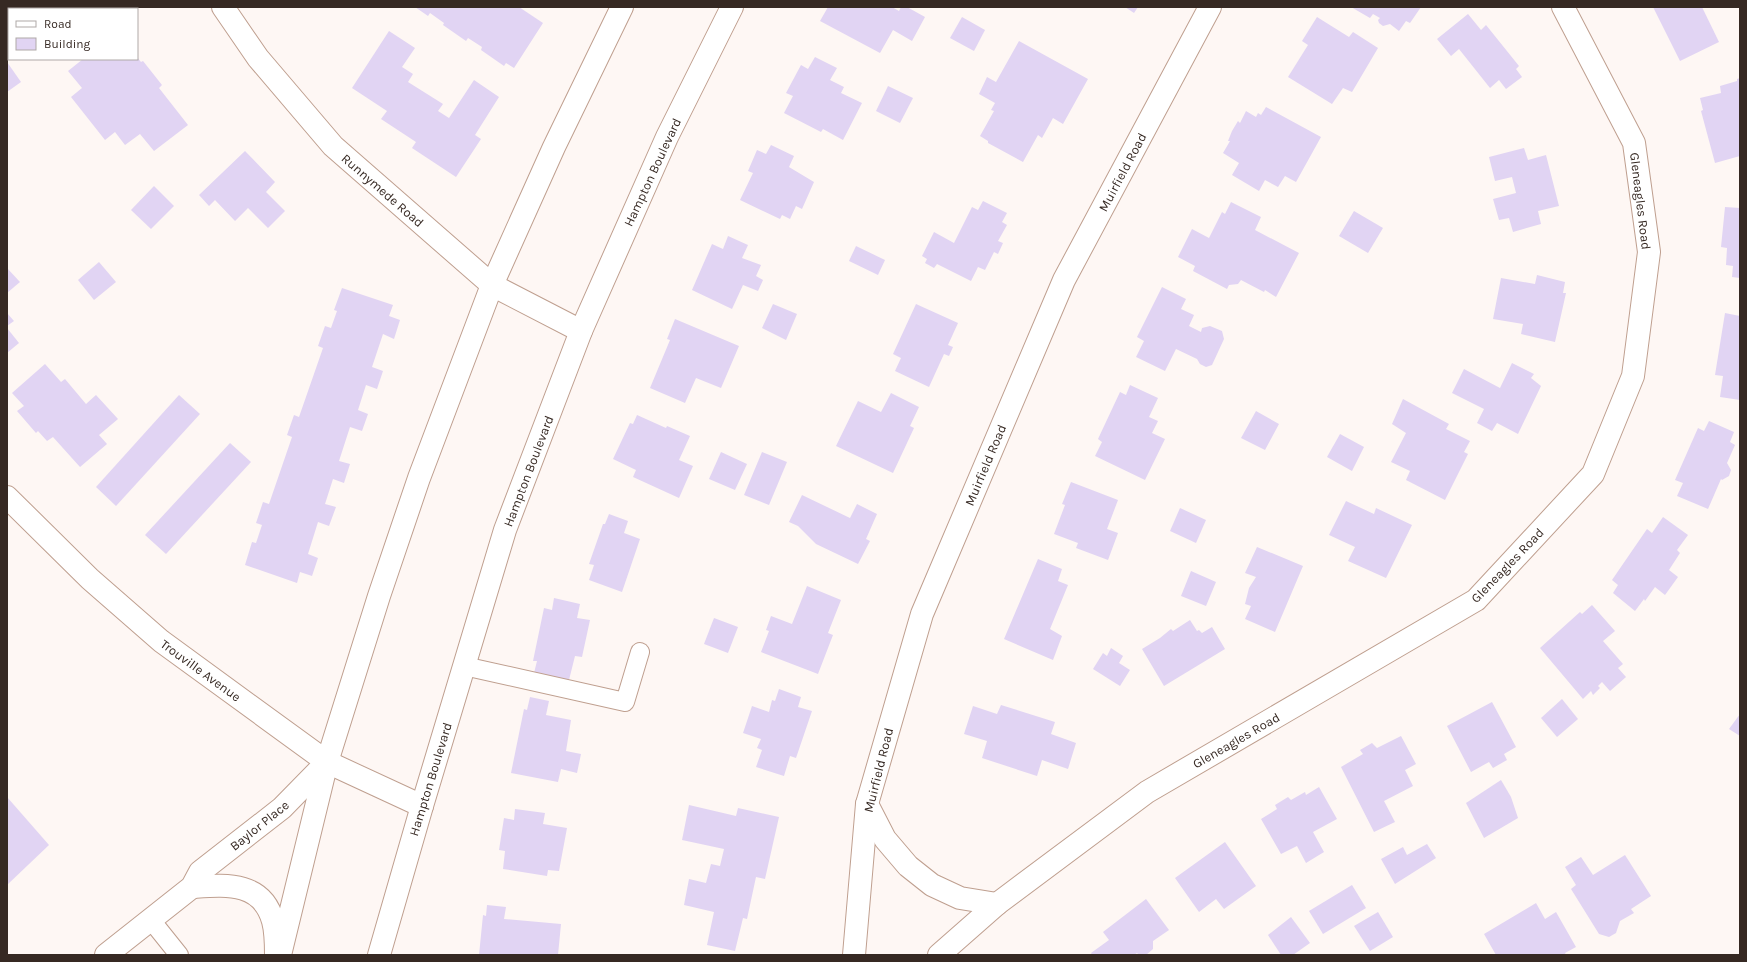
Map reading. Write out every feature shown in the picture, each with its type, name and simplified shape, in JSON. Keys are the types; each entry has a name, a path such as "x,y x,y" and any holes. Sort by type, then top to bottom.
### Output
{"street":[{"name":"Runnymede Road","path":"224,7 258,58 333,146 492,285 581,331"},
{"path":"280,955 327,762 379,596 416,485 492,285 554,147 622,7"},
{"name":"Hampton Boulevard","path":"380,955 422,806 505,530 581,331 667,137 732,7"},
{"name":"Muirfield Road","path":"854,955 867,804 922,614 1061,287 1210,7"},
{"name":"Gleneagles Road","path":"939,955 997,904 1147,792 1476,600 1593,474 1633,376 1649,252 1634,143 1563,7"},
{"name":"Trouville Avenue","path":"7,497 90,579 161,640 327,762 422,806"},
{"name":"Baylor Place","path":"106,955 192,888 200,872 282,808 327,762"},
{"path":"867,804 885,838 908,866 932,885 960,898 997,904"},
{"path":"192,888 224,885 243,888 257,894 269,908 274,922 276,955"}],"lane":[{"path":"464,666 625,702 640,652"},
{"path":"151,920 179,955"}],"building":[{"path":"415,7 519,7 543,23 514,68 506,63 504,66 481,50 482,47 468,38 466,41 443,25 444,23 430,13 428,16"},
{"path":"828,7 892,7 899,11 901,7 907,7 925,17 912,41 893,30 880,53 820,21"},
{"path":"1125,7 1138,7 1134,13"},
{"path":"1351,7 1421,7 1410,23 1406,21 1399,31 1390,24 1383,26 1379,23 1378,20 1380,18 1373,14 1370,18"},
{"path":"1653,7 1702,7 1719,42 1680,61"},
{"path":"1468,14 1481,30 1486,25 1519,66 1516,69 1522,77 1506,89 1499,80 1490,88 1459,49 1451,56 1437,39"},
{"path":"962,17 985,30 974,51 950,38"},
{"path":"1317,17 1349,37 1353,32 1378,48 1352,92 1343,88 1332,104 1288,77 1308,45 1302,41"},
{"path":"389,31 415,48 402,67 413,74 408,82 443,104 438,111 449,118 474,80 499,97 475,135 481,139 456,177 412,148 416,142 381,119 387,111 352,88"},
{"path":"1019,41 1088,79 1063,124 1053,118 1042,138 1038,135 1023,162 988,143 988,141 980,136 994,111 991,110 995,103 979,94 987,77 996,82"},
{"path":"815,57 837,68 830,80 844,87 841,93 862,103 843,140 823,129 821,132 784,113 793,96 786,93 801,65 808,69"},
{"path":"138,58 141,62 143,61 162,85 159,88 188,125 154,151 140,134 125,145 115,132 105,140 71,97 82,88 68,71 82,60 138,60"},
{"path":"7,62 21,82 7,92"},
{"path":"1740,78 1740,156 1715,163 1701,111 1703,110 1700,98 1721,93 1720,86 1737,81 1737,79"},
{"path":"888,86 913,98 900,123 876,111"},
{"path":"1266,107 1321,137 1296,182 1285,176 1278,187 1265,180 1259,191 1232,175 1239,163 1223,153 1230,141 1228,141 1232,131 1238,121 1240,123 1246,111 1256,117 1258,113 1261,115"},
{"path":"771,145 794,156 789,167 814,182 802,209 796,206 790,219 782,215 780,219 740,200 753,173 748,171 757,150 766,154"},
{"path":"1524,148 1528,160 1546,155 1559,206 1538,211 1541,224 1513,232 1509,218 1499,220 1493,199 1516,193 1512,177 1495,181 1489,157"},
{"path":"245,151 275,182 266,192 285,211 268,228 248,208 235,221 215,200 209,206 199,195"},
{"path":"154,186 174,206 151,229 131,210"},
{"path":"983,201 1007,213 1002,222 1007,225 998,241 1003,243 998,254 994,252 985,270 978,267 971,281 937,264 934,268 925,263 927,259 922,256 934,232 954,243 972,207 978,210"},
{"path":"1231,202 1261,217 1255,230 1299,253 1276,297 1265,290 1264,292 1241,280 1238,284 1229,285 1227,289 1193,271 1195,266 1178,257 1192,229 1209,238 1222,212 1225,214"},
{"path":"1725,207 1740,208 1740,278 1732,277 1733,266 1726,265 1727,248 1721,247"},
{"path":"1354,211 1383,228 1368,253 1339,236"},
{"path":"728,236 748,245 742,258 761,265 756,276 763,280 758,291 743,285 732,309 692,290 712,244 723,249"},
{"path":"856,246 885,260 878,275 849,261"},
{"path":"99,262 116,282 94,300 78,280"},
{"path":"7,268 20,282 7,293"},
{"path":"1537,275 1565,282 1563,293 1566,293 1555,342 1521,334 1523,324 1493,319 1501,278 1535,284"},
{"path":"1162,287 1186,299 1181,309 1194,315 1189,326 1201,332 1202,328 1210,326 1222,331 1224,339 1212,365 1206,367 1200,364 1197,359 1176,349 1165,371 1136,357 1144,341 1137,337"},
{"path":"342,288 393,305 389,316 400,320 394,339 383,334 372,367 383,371 377,389 366,385 358,410 368,414 362,431 350,427 339,461 350,464 344,483 333,479 325,504 336,507 329,526 318,522 308,554 318,558 312,576 300,572 297,583 245,565 252,542 256,543 262,525 256,523 263,502 269,504 292,437 287,435 294,415 299,417 323,348 318,346 325,326 331,328 337,311 334,310"},
{"path":"773,304 797,314 786,340 762,328"},
{"path":"916,304 958,323 948,345 953,347 949,356 944,354 929,387 895,371 901,358 893,354"},
{"path":"7,313 14,321 7,326"},
{"path":"1725,313 1740,316 1740,400 1720,397 1723,376 1715,375"},
{"path":"675,319 739,346 721,388 696,378 685,403 650,388 670,340 667,339"},
{"path":"7,328 19,343 7,353"},
{"path":"1512,363 1534,374 1531,378 1541,386 1518,434 1497,423 1492,431 1477,423 1484,409 1452,393 1464,369 1500,388"},
{"path":"45,364 61,382 65,379 86,404 96,395 118,419 99,435 107,444 80,467 53,437 47,441 38,431 36,433 17,411 24,406 12,393"},
{"path":"1130,385 1158,398 1149,417 1158,421 1152,433 1165,439 1145,480 1095,456 1102,442 1098,439 1120,392 1126,395"},
{"path":"891,393 919,407 910,426 914,428 893,473 836,446 858,401 881,412"},
{"path":"179,395 200,414 116,506 96,487"},
{"path":"1403,399 1449,424 1446,429 1470,441 1464,452 1468,454 1445,500 1406,480 1410,471 1391,462 1406,433 1392,424"},
{"path":"1256,411 1279,424 1265,450 1241,438"},
{"path":"637,415 666,428 667,426 690,436 679,460 693,466 679,498 633,477 636,470 613,459 630,423 633,424"},
{"path":"1709,421 1734,432 1730,442 1735,445 1727,463 1731,470 1729,476 1722,480 1721,479 1708,509 1677,496 1683,483 1675,480 1698,428 1704,431"},
{"path":"1340,434 1364,447 1352,471 1327,457"},
{"path":"230,443 251,462 166,554 145,535"},
{"path":"721,452 747,464 735,490 709,479"},
{"path":"762,452 787,462 769,505 744,495"},
{"path":"1071,482 1118,500 1107,529 1118,533 1108,560 1076,548 1078,543 1054,534 1065,505 1062,504"},
{"path":"802,495 850,518 857,504 877,514 866,539 870,541 858,564 816,544 798,526 789,522"},
{"path":"1346,501 1374,514 1376,508 1412,525 1386,578 1348,561 1355,547 1329,535"},
{"path":"1180,508 1206,520 1196,543 1170,531"},
{"path":"609,514 628,521 624,533 640,539 622,592 589,580 594,565 589,564 603,524 605,524"},
{"path":"1663,517 1688,535 1677,550 1680,553 1669,570 1678,577 1665,595 1655,587 1645,601 1644,599 1635,611 1613,593 1618,585 1612,580 1647,529 1652,533"},
{"path":"1257,547 1303,566 1275,632 1245,619 1251,606 1245,604 1249,588 1256,577 1245,573"},
{"path":"1038,559 1062,569 1058,581 1068,585 1050,629 1062,636 1053,660 1004,639"},
{"path":"1191,571 1216,582 1206,606 1181,596"},
{"path":"807,586 841,600 828,633 833,635 818,674 761,652 769,631 766,630 771,616 792,624"},
{"path":"554,598 580,604 577,618 590,620 582,657 575,656 569,680 534,673 537,661 533,661 544,608 552,610"},
{"path":"1592,605 1615,631 1603,641 1623,664 1618,668 1626,677 1610,691 1602,682 1598,686 1600,688 1593,695 1591,691 1583,699 1540,648 1580,612 1582,614"},
{"path":"714,618 738,627 728,653 704,644"},
{"path":"1190,620 1197,631 1199,630 1202,633 1212,627 1225,649 1164,686 1142,649 1171,629 1173,631"},
{"path":"1111,648 1123,656 1119,663 1130,670 1120,686 1093,669 1103,653 1107,656"},
{"path":"779,689 801,697 798,707 812,711 796,758 790,756 784,776 756,767 762,750 757,748 761,739 743,733 752,706 769,712 772,700 775,701"},
{"path":"530,697 549,701 546,715 571,720 566,751 581,754 577,773 561,769 558,782 511,773 524,709 527,710"},
{"path":"1562,699 1578,719 1557,737 1541,718"},
{"path":"1492,702 1516,747 1504,754 1507,760 1493,768 1489,762 1471,772 1447,726"},
{"path":"1001,705 1055,722 1051,734 1076,743 1068,769 1042,760 1037,776 982,758 987,741 964,734 973,706 997,714"},
{"path":"1740,714 1740,736 1729,729"},
{"path":"1401,736 1416,764 1405,770 1413,786 1384,801 1395,822 1374,832 1341,767 1363,754 1360,750 1372,743 1377,748"},
{"path":"1501,780 1511,797 1518,818 1484,838 1466,803"},
{"path":"1319,787 1337,819 1313,832 1324,852 1306,863 1297,846 1281,854 1261,819 1277,809 1275,805 1288,797 1291,800 1305,792 1306,795"},
{"path":"7,797 49,845 7,885"},
{"path":"689,805 736,816 738,808 779,817 765,879 756,877 747,919 743,918 735,951 707,945 714,912 684,905 689,879 706,883 711,864 720,866 724,849 682,840"},
{"path":"515,809 545,813 543,824 567,828 559,871 548,870 547,876 503,869 505,851 499,850 504,818 514,820"},
{"path":"1225,842 1256,886 1224,909 1216,899 1199,912 1175,878"},
{"path":"1427,844 1436,858 1395,884 1381,859 1403,847 1407,855"},
{"path":"1625,855 1651,896 1631,909 1634,913 1620,921 1616,933 1609,937 1599,934 1571,889 1576,885 1565,867 1581,857 1593,875"},
{"path":"1352,885 1366,908 1323,934 1309,911"},
{"path":"1146,899 1169,930 1153,941 1153,949 1146,955 1139,955 1137,953 1134,955 1092,955 1091,953 1109,940 1103,932"},
{"path":"1536,903 1545,919 1556,912 1576,947 1565,953 1566,955 1496,955 1484,934"},
{"path":"487,905 506,907 504,919 561,924 558,955 479,955 483,915 486,916"},
{"path":"1378,912 1393,937 1370,951 1354,926"},
{"path":"1291,917 1310,943 1293,955 1281,955 1268,935"}]}
